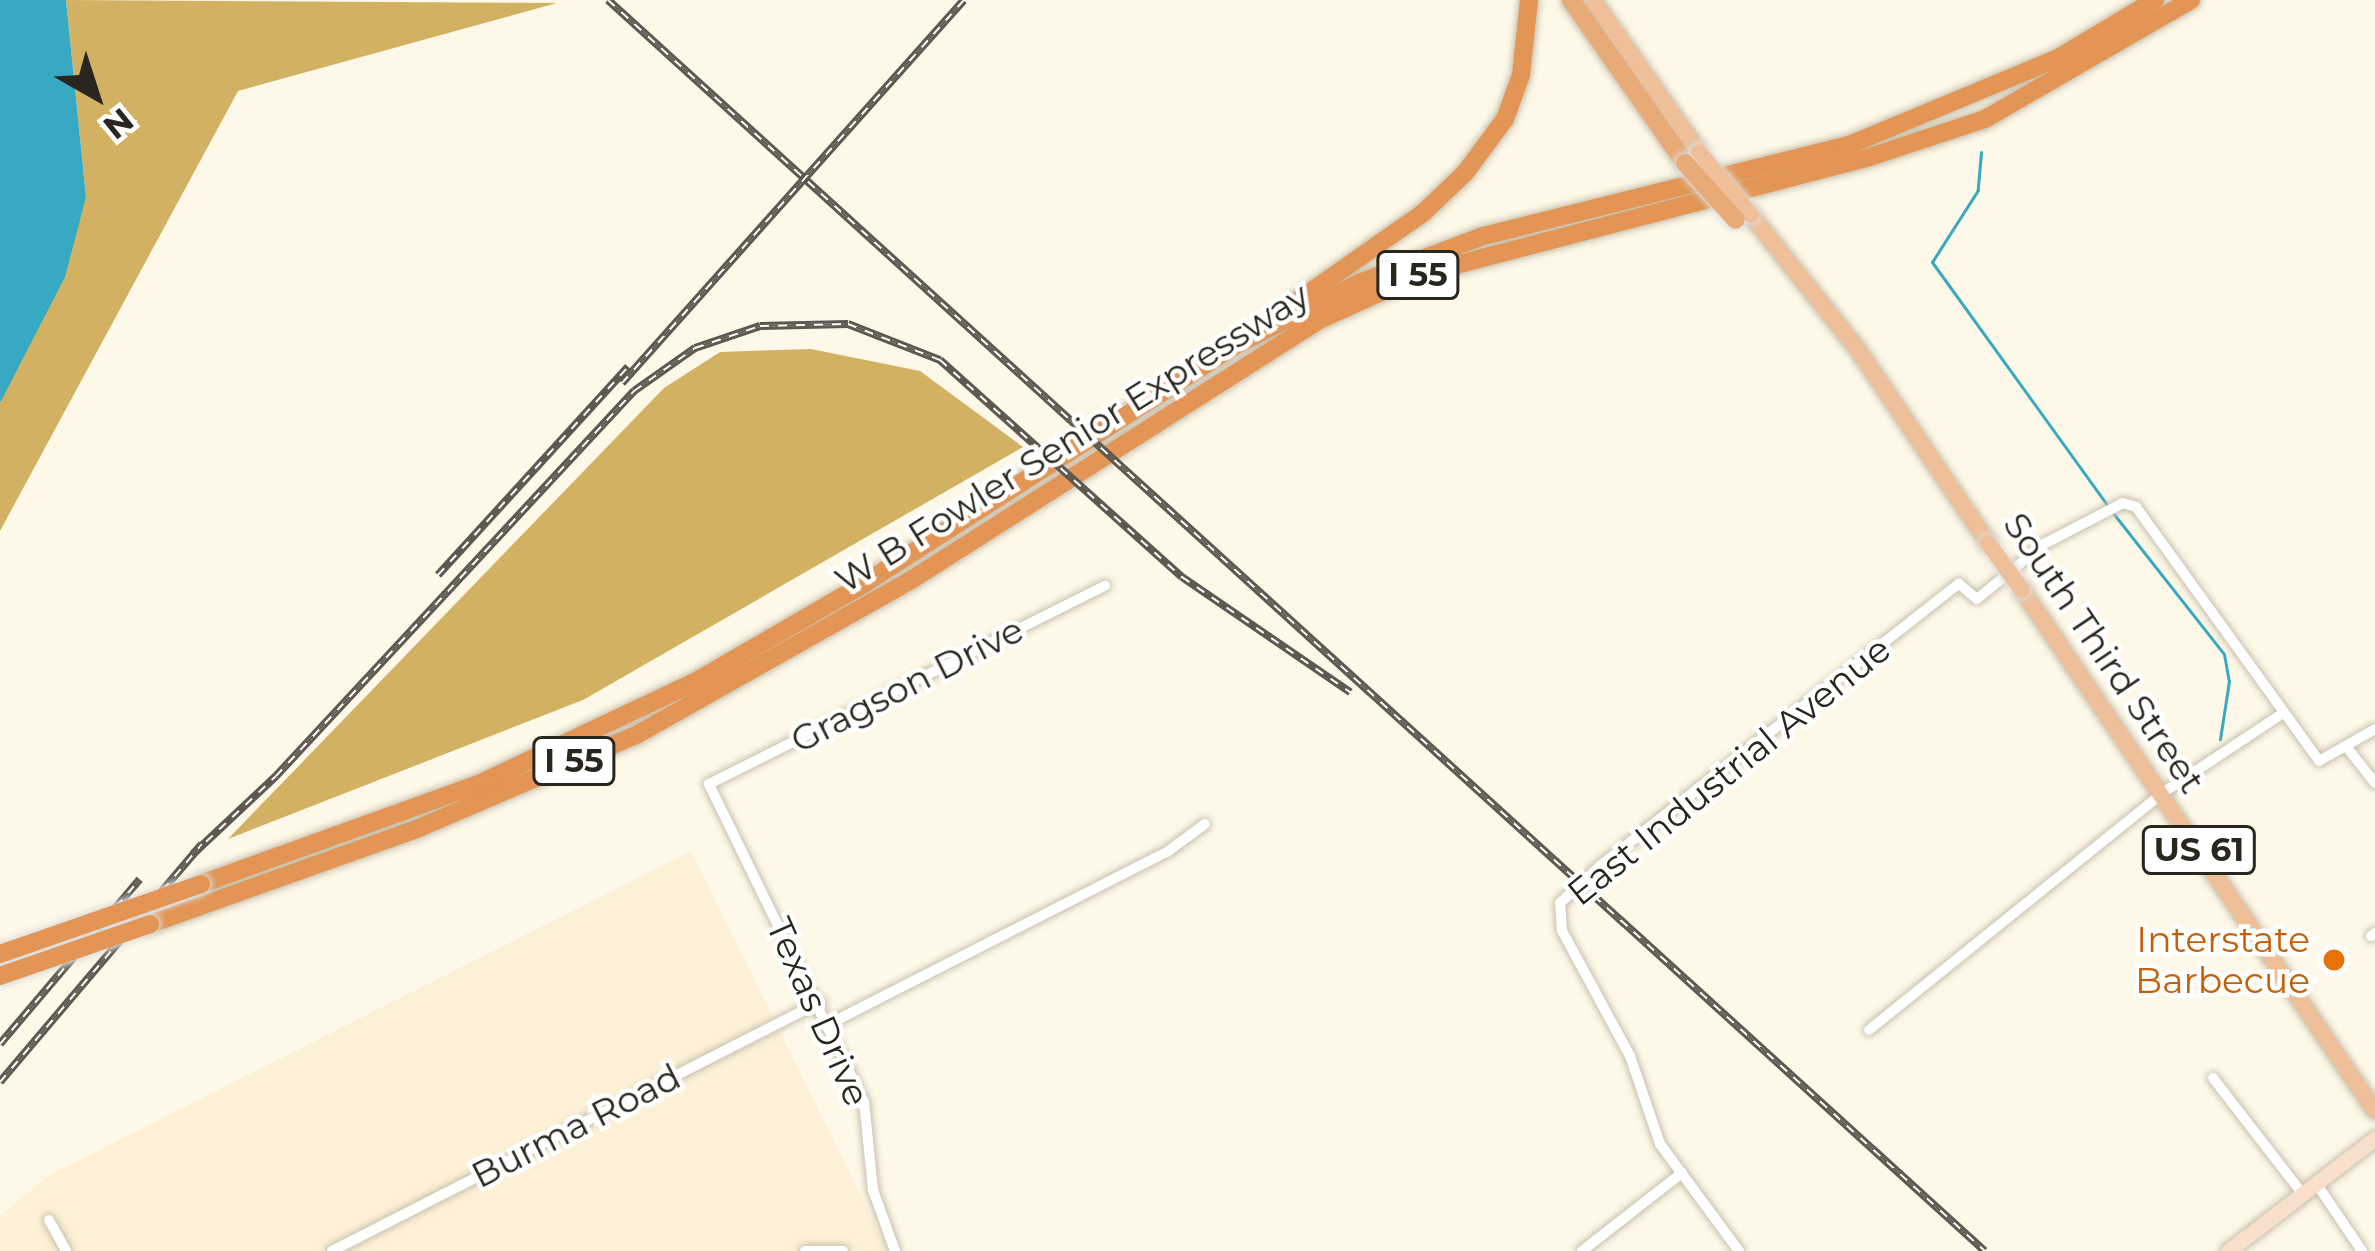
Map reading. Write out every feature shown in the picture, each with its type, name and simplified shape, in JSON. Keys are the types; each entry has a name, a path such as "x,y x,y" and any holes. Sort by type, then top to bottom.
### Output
{"highway":[{"path":"1234,346 1423,213 1465,173 1505,119 1526,47 1529,0"},
{"name":"South Third Street","path":"1571,0 1743,217"},
{"name":"W B Fowler Senior Expressway","path":"0,954 481,783 693,683 862,585 1234,346 1359,283 1483,236 1849,146 1947,110 2058,58 2155,0"},
{"name":"W B Fowler Senior Expressway","path":"0,976 419,828 638,734 911,580 1321,319 1421,274 1867,158 1985,119 2191,0"}],"main road":[{"name":"South Third Street","path":"1593,0 1692,158"},
{"name":"South Third Street","path":"1743,217 1858,350 2375,1111"},
{"path":"2228,1251 2375,1138"}],"street":[{"name":"East Industrial Avenue","path":"1682,1173 1660,1144 1630,1056 1568,945 1560,903 1959,584 1977,599 2044,544 2119,506 2136,508 2279,716"},
{"name":"Gragson Drive","path":"709,784 1105,586"},
{"path":"1869,1030 2161,794 2279,716 2319,761 2349,750 2375,730"},
{"path":"2349,750 2375,783"},
{"name":"Texas Drive","path":"709,784 820,1002 864,1102 873,1190 895,1251"},
{"path":"830,1024 1167,852 1205,824"},
{"name":"Burma Road","path":"332,1251 820,1002"},
{"path":"2212,1078 2362,1251"},
{"path":"1582,1251 1682,1173 1738,1251"},
{"path":"50,1220 66,1251"},
{"path":"805,1251 844,1251"}],"shaded area":[{"path":"66,0 557,3 238,91 0,531 0,403 86,197"},
{"path":"811,349 920,371 1023,447 583,700 228,839 664,388 720,352"},
{"path":"691,851 888,1251 0,1251 0,1216 48,1176"}],"water":[{"path":"0,0 66,0 86,197 65,277 0,403"}],"waterway":[{"path":"1981,152 1978,190 1932,262 2107,505"},
{"path":"2113,513 2224,654 2229,681 2220,739"}],"railway":[{"path":"608,0 1985,1251"},
{"path":"622,383 964,0"},
{"path":"193,854 276,776 634,391 695,348 760,326 848,324 940,360 1182,577 1350,692"},
{"path":"438,575 628,367"},
{"path":"0,1082 202,844"},
{"path":"0,1044 140,879"}],"place":[{"name":"Interstate Barbecue","path":"2334,960"}]}
